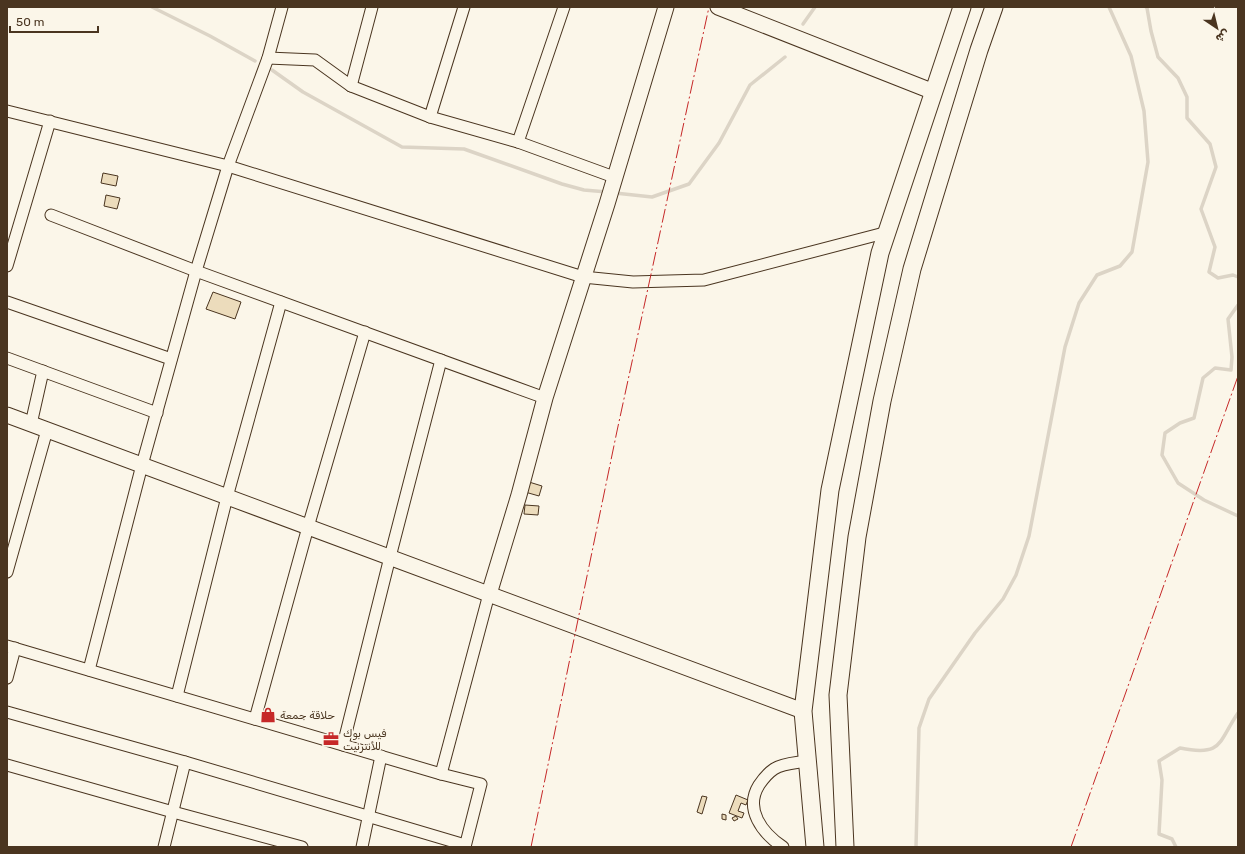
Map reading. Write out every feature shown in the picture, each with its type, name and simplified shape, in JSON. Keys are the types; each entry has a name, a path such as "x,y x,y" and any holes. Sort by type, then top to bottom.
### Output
{"main road":[{"path":"816,847 803,711 830,490 880,253 962,7"},
{"path":"845,847 838,695 857,537 882,401 912,269 979,50 994,7"}],"street":[{"path":"90,670 142,465 196,271 228,166 268,58 282,7"},
{"path":"351,86 372,7"},
{"path":"430,117 464,7"},
{"path":"518,142 564,7"},
{"path":"441,774 489,594 546,398 666,7"},
{"path":"718,7 934,92"},
{"path":"268,58 316,60 351,86 430,117 518,142 613,181"},
{"path":"7,111 228,166 583,277 633,282 704,280 888,232"},
{"path":"7,266 50,121"},
{"path":"51,215 196,271 546,398"},
{"path":"7,302 172,359"},
{"path":"177,696 227,497 281,302"},
{"path":"255,719 308,527 365,332"},
{"path":"7,358 157,413"},
{"path":"344,745 390,557 441,360"},
{"path":"31,424 43,371"},
{"path":"7,415 803,711"},
{"path":"7,572 47,430"},
{"path":"7,678 11,647 441,774 481,784 465,846 185,762 7,712"},
{"path":"362,847 381,756"},
{"path":"164,847 185,762"},
{"path":"783,847 773,839 756,818 753,806 754,794 761,781 774,768 783,765 807,762"},
{"path":"7,765 302,847"}],"building":[{"path":"103,173 118,176 116,186 101,183"},
{"path":"106,195 120,198 117,209 104,206"},
{"path":"213,292 241,302 235,319 206,309"},
{"path":"529,482 542,486 539,496 525,492"},
{"path":"525,505 539,506 538,515 524,514"},
{"path":"736,795 748,800 746,805 741,803 738,811 744,813 742,818 729,813"},
{"path":"702,796 707,797 702,814 697,812"},
{"path":"722,814 726,815 726,820 722,819"},
{"path":"736,816 738,819 734,821 732,818"}],"waterway":[{"path":"152,7 210,36 255,61"},
{"path":"803,24 815,7"},
{"path":"916,847 919,728 929,699 975,633 1003,599 1016,575 1029,536 1065,347 1079,303 1097,275 1120,266 1132,252 1148,162 1144,111 1131,56 1109,7"},
{"path":"1146,7 1158,57 1178,78 1187,97 1187,118 1210,144 1216,167 1201,209 1215,247 1209,272 1218,278 1233,275 1238,277"},
{"path":"615,193 652,197 689,184 719,143 750,85 785,57"},
{"path":"272,70 303,92 402,147 464,149 562,184 584,190 607,192"},
{"path":"1238,305 1228,319 1232,357 1231,370 1215,368 1203,378 1194,418 1180,423 1165,433 1162,455 1178,483 1204,500 1238,516"},
{"path":"1176,847 1172,839 1159,834 1162,780 1159,761 1180,748 1194,750 1212,749 1218,745 1238,713"}],"power":[{"path":"531,847 617,431 709,7"},
{"path":"1071,847 1238,376"}],"place":[{"name":"حلاقة جمعة","path":"268,715"},
{"name":"فيس بوك للأنترنيت","path":"331,739"}]}
